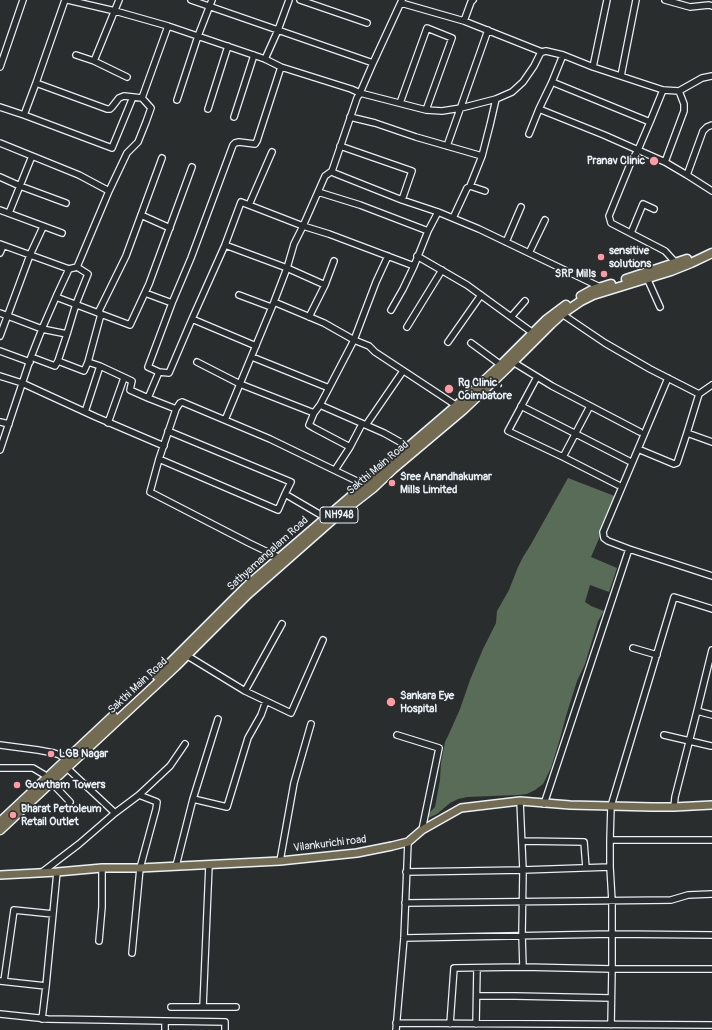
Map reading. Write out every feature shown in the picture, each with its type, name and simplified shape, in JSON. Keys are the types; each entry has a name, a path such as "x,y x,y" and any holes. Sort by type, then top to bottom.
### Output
{"highway":[{"name":"Sathyamangalam Road","path":"0,822 50,780 68,758 171,663 248,585 456,406 466,402 532,333 558,311 578,297 592,290 676,263 712,246"},
{"name":"Sakthi Main Road","path":"0,830 50,780 67,768 176,666 248,594 332,520 373,488 466,402 513,362 562,314 593,295 671,271 712,253"}],"main road":[{"name":"Vilankurichi road","path":"0,874 42,873 102,868 140,868 280,861 357,853 408,842 422,830 461,808 520,801 544,804 652,807 712,805"}],"street":[{"path":"0,67 23,0"},
{"path":"24,115 64,0"},
{"path":"68,0 168,26 254,55 281,67 350,89 360,94 426,110 442,111 461,108 496,99 512,92 523,82 542,52"},
{"path":"94,61 120,0"},
{"path":"191,0 373,63"},
{"path":"177,100 198,36 212,0"},
{"path":"265,59 289,0"},
{"path":"300,0 367,23"},
{"path":"464,21 473,0"},
{"path":"593,67 607,0"},
{"path":"621,76 636,0"},
{"path":"665,0 690,7 712,6"},
{"path":"225,420 252,357 287,268 294,244 325,176 332,171 357,98 401,1 464,21 542,52 546,51 563,55 593,67 664,90 679,91 702,78 712,76"},
{"path":"142,98 168,26"},
{"path":"400,103 427,28 452,38 426,110"},
{"path":"447,146 488,30"},
{"path":"208,109 228,46"},
{"path":"76,55 94,61 127,77"},
{"path":"234,117 254,55"},
{"path":"529,134 563,55"},
{"path":"281,67 257,141 254,144 240,142 235,143 234,145 148,368 158,372 169,373 225,245 241,202 414,266"},
{"path":"552,82 650,122"},
{"path":"36,83 107,109 110,109 119,98 124,96 142,98 151,108 138,142 127,153 109,191 77,267"},
{"path":"664,90 638,150 631,162 609,216 611,223 665,251 676,263"},
{"path":"665,162 684,111 684,104 679,91"},
{"path":"0,106 112,148 133,97"},
{"path":"453,218 467,188 470,186 482,156 496,99"},
{"path":"539,109 604,135 665,162 712,191"},
{"path":"350,117 375,123 416,137 482,156"},
{"path":"686,175 703,131 712,125"},
{"path":"0,143 79,175 109,191"},
{"path":"340,146 412,171 402,200"},
{"path":"249,205 272,152"},
{"path":"8,213 32,156"},
{"path":"58,361 84,371 88,362 100,313 126,256 162,158"},
{"path":"56,296 130,325 149,284 192,167"},
{"path":"332,171 402,200 438,212 479,229 600,287"},
{"path":"0,177 66,203"},
{"path":"470,186 485,191"},
{"path":"318,192 360,205 428,231"},
{"path":"631,233 643,204 654,209"},
{"path":"506,242 521,207"},
{"path":"0,210 62,233"},
{"path":"391,310 403,289 428,231 438,212"},
{"path":"141,216 170,228"},
{"path":"529,252 545,220"},
{"path":"0,336 30,255 43,227"},
{"path":"0,253 1,245 69,269 77,267 88,274 55,366 0,351"},
{"path":"225,245 287,268 325,285"},
{"path":"350,447 309,425 354,340 376,282 388,256"},
{"path":"417,256 467,285 532,333"},
{"path":"309,316 325,285 334,261"},
{"path":"0,450 42,329 69,269"},
{"path":"407,327 442,270"},
{"path":"647,278 660,307"},
{"path":"145,293 172,303"},
{"path":"239,294 309,316 354,340 369,346 374,352 456,406"},
{"path":"448,342 481,295"},
{"path":"511,317 525,301"},
{"path":"0,314 42,329 66,334"},
{"path":"562,314 605,343 699,394"},
{"path":"192,319 256,346"},
{"path":"471,343 501,365"},
{"path":"252,357 329,388"},
{"path":"88,362 132,381 130,390 176,408"},
{"path":"197,362 240,384 314,413"},
{"path":"513,362 552,386 640,432"},
{"path":"85,412 100,366"},
{"path":"335,470 364,425 403,371"},
{"path":"148,398 158,372"},
{"path":"0,376 22,383 108,423 164,446"},
{"path":"537,377 508,431 618,485"},
{"path":"108,423 124,378"},
{"path":"668,378 603,532 604,538 629,549 712,576"},
{"path":"638,449 674,464 677,463 699,394 712,385"},
{"path":"280,558 150,492 168,431 176,408 180,403 182,402 270,439 365,485"},
{"path":"320,405 384,433 410,447"},
{"path":"521,406 629,461"},
{"path":"563,457 590,406"},
{"path":"0,422 9,424"},
{"path":"159,459 278,510 291,482 168,431"},
{"path":"687,433 712,442"},
{"path":"285,494 326,518"},
{"path":"544,804 629,549"},
{"path":"611,1025 612,901 610,840 612,806 674,597 712,609"},
{"path":"245,691 282,624"},
{"path":"186,655 245,691 291,713 323,640"},
{"path":"633,648 657,655"},
{"path":"674,807 675,797 712,650"},
{"path":"194,799 226,807 248,738 261,715 266,701"},
{"path":"697,711 712,715"},
{"path":"176,866 218,719"},
{"path":"280,861 294,783 311,724"},
{"path":"397,735 439,748 422,830"},
{"path":"664,735 711,746"},
{"path":"42,873 139,795 170,766 185,744"},
{"path":"0,745 38,750 68,758"},
{"path":"0,768 33,768 50,780 70,802"},
{"path":"67,768 115,813"},
{"path":"132,953 140,868 157,802 139,795"},
{"path":"520,801 523,870 523,967"},
{"path":"610,840 712,840"},
{"path":"522,841 584,842 586,868"},
{"path":"396,1030 404,938 408,842"},
{"path":"203,1007 209,865"},
{"path":"406,872 610,867"},
{"path":"99,941 102,908 102,868"},
{"path":"42,1018 57,872"},
{"path":"405,903 672,900 688,895 712,894"},
{"path":"46,986 2,981 14,910 53,914"},
{"path":"404,938 612,934 712,935"},
{"path":"450,1024 454,968 523,967 612,970 712,969"},
{"path":"476,1024 477,968"},
{"path":"477,996 611,998"},
{"path":"171,1007 236,1006"},
{"path":"0,1014 42,1018 225,1022 225,1030"},
{"path":"165,1021 165,1030"},
{"path":"396,1023 712,1025"}],"green space":[{"path":"568,478 617,497 591,557 617,568 609,592 590,585 585,602 604,611 598,621 585,664 577,681 551,768 543,784 527,794 467,797 458,799 450,803 437,814 428,818 429,813 435,807 445,742 460,709 483,649 496,623 497,611 509,590 523,557"}],"place":[{"name":"Pranav Clinic","path":"654,161"},
{"name":"sensitive solutions","path":"601,257"},
{"name":"SRP Mills","path":"604,274"},
{"name":"Rg Clinic , Coimbatore","path":"449,389"},
{"name":"Sree Anandhakumar Mills Limited","path":"392,483"},
{"name":"Sankara Eye Hospital","path":"391,702"},
{"name":"LGB Nagar","path":"51,754"},
{"name":"Gowtham Towers","path":"17,785"},
{"name":"Bharat Petroleum Retail Outlet","path":"13,815"}]}
